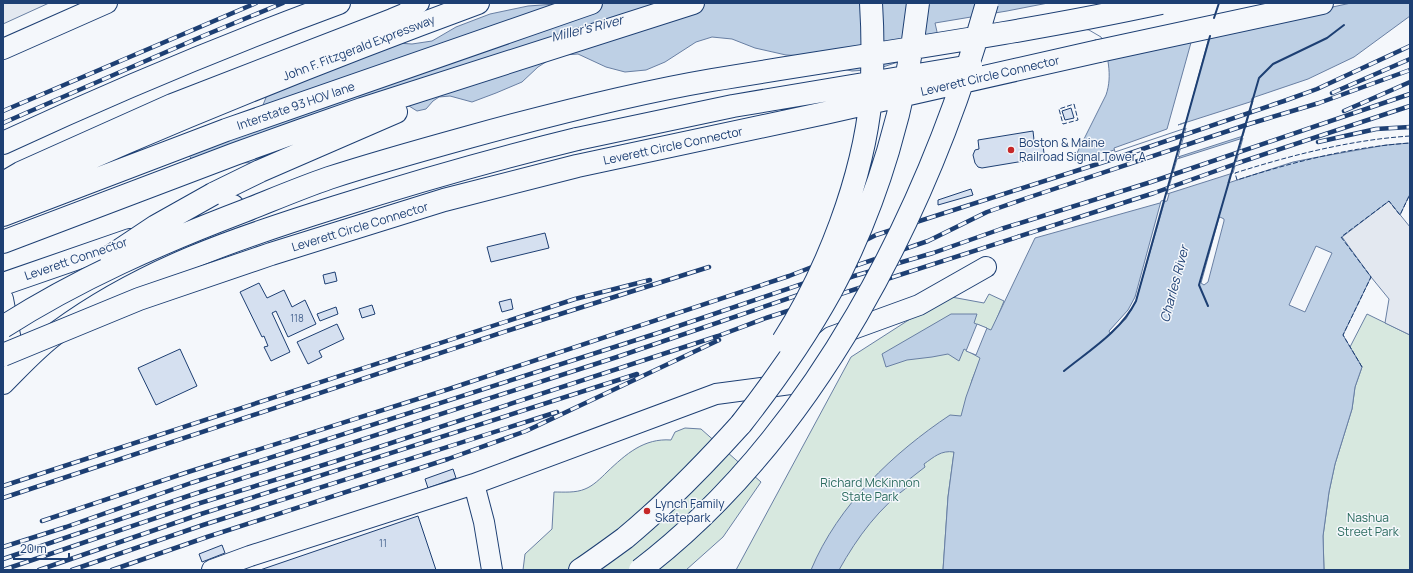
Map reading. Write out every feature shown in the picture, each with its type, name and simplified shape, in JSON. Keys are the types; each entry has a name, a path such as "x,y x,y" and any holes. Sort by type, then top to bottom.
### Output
{"highway":[{"path":"3,142 88,104 215,51 339,3"},
{"name":"John F. Fitzgerald Expressway","path":"240,95 362,46 478,3"},
{"name":"Interstate 93 HOV lane","path":"3,215 226,130 591,3"},
{"path":"3,242 249,149 362,109 693,3"},
{"path":"742,424 779,347 801,312 817,280 838,229 852,186 864,140 871,98 873,48 871,3"},
{"path":"580,570 624,539 656,511 695,474 742,424 780,373 814,320 831,291 861,224 883,166 896,120 909,62 918,3"},
{"path":"654,570 688,538 750,467 809,390 842,340 877,278 906,221 932,160 968,65 987,3"},
{"path":"3,327 50,299 132,257 219,220 326,179 387,160 516,124 643,94 709,81 1033,28 1161,3"},
{"name":"Leverett Circle Connector","path":"7,359 70,328 154,294 271,254 444,200 577,166 825,113 1099,51 1322,3"},
{"path":"7,359 28,330 72,286 127,244 168,219 213,194 260,171 372,122 548,49"},
{"path":"3,382 36,350 58,332 106,300 155,273 212,249 275,226 401,186 500,158 562,143 733,106 1050,54 1099,51"},
{"path":"3,197 240,95"},
{"path":"3,252 71,198 240,95"},
{"name":"Leverett Connector","path":"3,284 179,222 326,179"},
{"path":"640,570 657,557 705,514 750,467"}],"lane":[{"path":"3,49 107,3"},
{"path":"3,182 20,172 172,104 392,19 404,14 419,3"},
{"path":"212,570 250,556 474,484 716,394 798,383 813,352 831,337 919,305 986,267"},
{"path":"3,299 7,359"},
{"path":"474,484 484,522 492,570"}],"green space":[{"name":"Richard McKinnon State Park","path":"989,294 1004,301 972,380 954,452 948,497 943,570 736,570 851,357 946,296 984,303"},
{"name":"Nashua Street Park","path":"1367,314 1410,335 1410,570 1324,570 1323,536 1329,492 1335,464 1352,409 1355,387 1362,367 1350,347"},
{"name":"Lynch Family Skatepark","path":"685,428 701,429 761,482 723,537 686,570 523,570 525,554 552,529 554,492 574,492 588,488 597,482 628,453 636,448 652,442 671,440 675,432"}],"shaded area":[{"path":"3,3 49,3 3,24"},
{"path":"1389,201 1410,227 1410,335 1385,323 1389,299 1341,237"}],"water":[{"path":"570,3 1410,3 1410,16 1354,57 1308,79 1252,98 1228,183 1293,162 1386,145 1410,143 1410,194 1400,215 1389,201 1342,237 1371,277 1343,335 1362,367 1355,387 1352,409 1335,464 1329,492 1323,536 1324,570 943,570 948,497 954,452 945,452 924,464 925,467 907,481 910,485 888,503 870,523 839,570 811,570 822,546 836,524 869,482 908,446 929,430 950,415 961,416 980,358 964,349 959,361 948,354 907,360 886,367 882,354 951,314 977,314 974,323 991,330 1035,238 1167,201 1189,125 1111,151 1074,159 1106,95 1109,80 1106,50 1102,35 1090,28 910,58 877,69 852,71 838,68 810,56 786,55 755,48 732,39 712,37 696,42 665,62 646,70 625,72 606,67 578,54 564,55 549,60 538,67 522,82 472,102 450,96 439,97 426,109 417,111 409,106 399,105 291,147 262,163 195,162 189,156 255,114 263,105 267,95 397,43 412,44 432,41 456,27 490,14 528,6"}],"pier":[{"path":"1048,3 1351,3 1106,56 1104,42 1101,37 1089,30 1074,27 940,45 935,23"},
{"path":"1210,34 1186,122 1178,125 1253,101 1243,136 1178,157 1186,128 1115,152 1114,148 1167,129 1192,39"},
{"path":"1243,138 1233,173 1167,194 1177,159"},
{"path":"1165,200 1136,301 1126,319 1110,333 1109,331 1128,310 1135,297 1161,201"},
{"path":"1220,217 1224,219 1224,221 1208,282 1204,285 1201,283"},
{"path":"1316,246 1332,253 1305,312 1289,305"},
{"path":"977,324 987,328 976,355 966,351"}],"building":[{"path":"1071,108 1074,118 1065,120 1062,111"},
{"name":"Boston & Maine Railroad Signal Tower A","path":"1033,131 1034,140 1043,144 1044,154 1042,158 982,168 978,167 975,163 973,155 975,150 979,149 978,140"},
{"path":"971,189 973,195 938,205 938,200"},
{"path":"545,233 549,248 491,262 487,247"},
{"path":"335,272 337,281 325,284 323,275"},
{"path":"259,283 267,298 284,290 292,307 305,300 316,324 288,337 276,311 272,313 290,352 271,361 264,347 268,346 264,336 262,337 240,292"},
{"path":"511,299 513,309 502,312 499,302"},
{"path":"372,305 375,314 362,318 359,309"},
{"path":"336,307 338,314 320,321 317,314"},
{"path":"337,324 344,339 319,351 322,357 308,364 297,342"},
{"path":"180,349 197,386 156,405 138,368"},
{"path":"453,469 456,478 428,488 425,479"},
{"path":"418,516 436,570 260,570"},
{"path":"222,545 225,553 202,562 199,554"}],"railway":[{"path":"3,111 256,3"},
{"path":"3,123 283,3"},
{"path":"42,521 188,472 449,389 789,276 812,267 876,235 1110,160 1284,101 1317,89 1410,46"},
{"path":"1332,93 1410,59"},
{"path":"3,547 66,527 191,483 658,333 928,241 987,212 1027,198 1249,124 1319,103 1410,70"},
{"path":"1344,111 1410,82"},
{"path":"3,559 194,494 617,357 854,276 933,253 1001,229 1151,182 1410,94"},
{"path":"3,570 197,504 333,462 718,336 766,318 1154,193 1238,163 1410,106"},
{"path":"1318,142 1376,129 1410,127"},
{"path":"3,498 516,328 709,267"},
{"path":"3,486 575,299 650,280"},
{"path":"112,570 207,537 448,459 526,431 719,340"},
{"path":"39,570 201,514 637,374"},
{"path":"72,570 203,525 557,412"}],"fence":[{"path":"1074,104 1078,120 1063,124 1059,109 1074,104"},
{"path":"1410,136 1365,141 1321,149 1235,173 1237,180 1322,156 1366,148 1410,143"},
{"path":"1362,367 1343,335 1371,277 1341,237 1389,201 1400,215 1410,194"}],"wall":[{"path":"1214,18 1219,3"},
{"path":"1208,306 1199,285 1259,78 1273,64 1327,38 1344,25"},
{"path":"1064,371 1113,331 1130,312 1136,301 1210,36"}],"place":[{"name":"Boston & Maine Railroad Signal Tower A","path":"1011,150"},
{"name":"Lynch Family Skatepark","path":"647,511"}],"water label":[{"name":"Miller's River","path":"587,28"},
{"name":"Charles River","path":"1174,284"}]}
